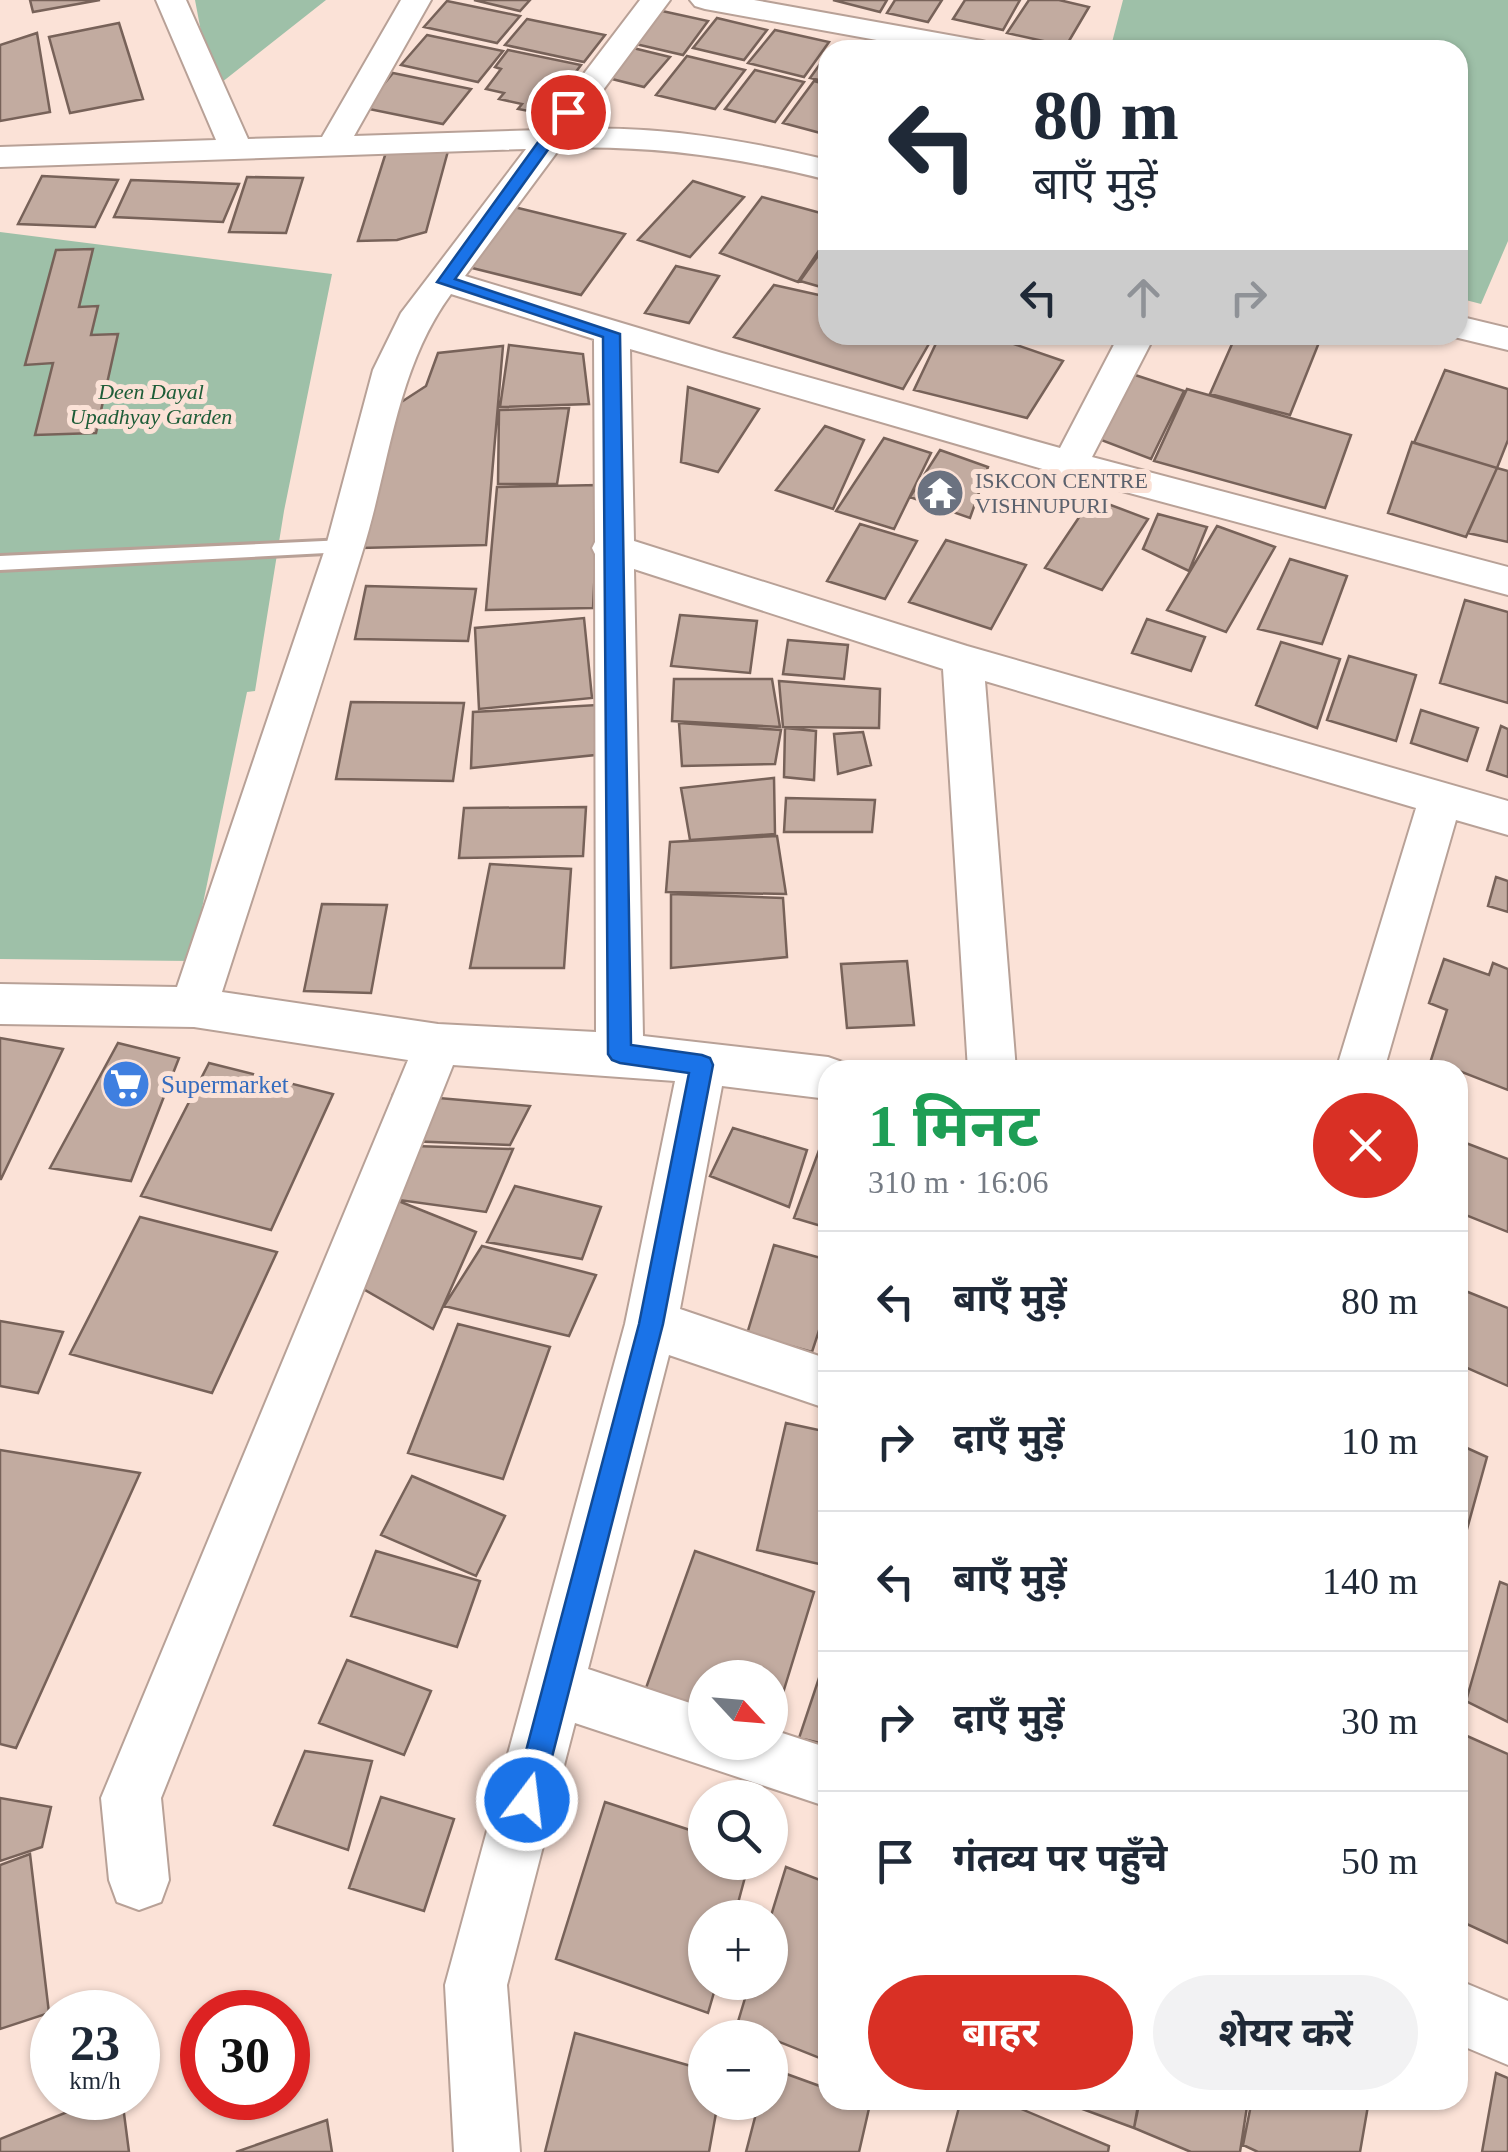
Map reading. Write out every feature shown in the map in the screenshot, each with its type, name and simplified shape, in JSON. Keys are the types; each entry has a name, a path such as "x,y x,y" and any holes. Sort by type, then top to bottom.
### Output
{"street":[{"path":"170,0 236,150"},
{"path":"332,146 416,0"},
{"path":"194,1007 345,546 391,370 413,321 655,0"},
{"path":"705,0 927,40"},
{"path":"0,156 670,138 737,146 818,167"},
{"path":"445,282 612,334 1070,464 1508,581"},
{"path":"1468,329 1508,338"},
{"path":"612,334 611,548 620,1054"},
{"path":"1070,464 1131,345"},
{"path":"611,548 964,660 1508,818"},
{"path":"964,660 991,1060"},
{"path":"1363,1060 1441,796"},
{"path":"0,1004 194,1007 438,1044 620,1054 818,1077"},
{"path":"139,1880 131,1798 438,1044"},
{"path":"486,2152 476,1986 651,1324 702,1065"},
{"path":"651,1324 818,1381"},
{"path":"557,1688 688,1731"},
{"path":"775,1760 818,1775"},
{"path":"1468,2016 1508,2033"}],"lane":[{"path":"0,563 345,546"}],"green space":[{"path":"195,0 326,0 212,90"},
{"path":"1123,0 1508,0 1508,241 1481,304 1468,301 1468,40 1113,40"},
{"name":"Deen Dayal Upadhyay Garden","path":"0,232 332,274 284,511 255,691 247,692 191,961 0,959"}],"building":[{"path":"30,0 100,0 33,12"},
{"path":"474,0 530,0 520,11"},
{"path":"833,0 887,0 880,12"},
{"path":"895,0 942,0 928,22 887,13"},
{"path":"965,0 1020,0 1003,30 953,19"},
{"path":"1029,0 1059,0 1089,7 1070,40 1039,40 1007,33"},
{"path":"447,1 520,16 497,43 424,27"},
{"path":"653,9 708,21 683,55 627,42"},
{"path":"717,18 767,30 744,60 693,48"},
{"path":"527,19 605,35 584,62 505,45"},
{"path":"119,23 143,99 70,113 49,37"},
{"path":"775,30 820,40 818,57 804,77 748,63"},
{"path":"37,33 50,112 0,121 0,45"},
{"path":"427,35 503,51 478,82 401,65"},
{"path":"629,47 670,57 644,87 604,77"},
{"path":"508,50 581,65 544,114 518,109 522,104 499,99 504,93 486,89 501,69 495,67"},
{"path":"687,56 745,70 715,109 656,95"},
{"path":"755,70 804,82 775,122 725,109"},
{"path":"393,73 471,89 443,124 364,108"},
{"path":"814,81 818,82 818,132 783,123"},
{"path":"387,149 448,151 426,232 397,240 358,241"},
{"path":"42,176 118,180 95,227 18,224"},
{"path":"247,177 303,178 286,233 229,232"},
{"path":"131,180 239,184 223,222 114,217"},
{"path":"693,181 744,197 690,257 638,240"},
{"path":"762,197 818,212 818,252 798,282 720,253"},
{"path":"514,207 625,234 581,295 468,267"},
{"path":"93,249 79,307 98,306 91,335 118,334 96,433 35,435 53,363 25,365 56,250"},
{"path":"818,256 818,286 800,281"},
{"path":"676,266 719,276 689,323 645,313"},
{"path":"774,285 818,295 818,345 928,345 903,389 734,337"},
{"path":"509,345 583,354 589,404 500,407"},
{"path":"935,345 1017,345 1063,361 1027,418 914,390"},
{"path":"1232,345 1318,345 1290,415 1210,394"},
{"path":"503,346 486,545 360,548 386,412 426,386 438,353"},
{"path":"1445,370 1508,389 1508,440 1497,468 1414,443"},
{"path":"1129,373 1184,391 1151,459 1088,435"},
{"path":"688,387 759,409 718,472 681,462"},
{"path":"1187,389 1351,435 1325,508 1154,461"},
{"path":"569,408 557,484 498,484 499,410"},
{"path":"825,426 864,440 833,509 776,490"},
{"path":"884,438 931,453 894,529 836,511"},
{"path":"1412,442 1497,468 1466,537 1388,513"},
{"path":"940,450 988,467 970,518 910,497"},
{"path":"1497,468 1508,471 1508,542 1468,533"},
{"path":"599,485 593,608 486,610 497,487"},
{"path":"1092,498 1148,519 1102,590 1045,568"},
{"path":"1158,514 1207,527 1189,571 1143,549"},
{"path":"860,524 917,541 885,599 827,581"},
{"path":"1217,526 1275,547 1226,632 1167,610"},
{"path":"946,540 1026,565 991,629 909,602"},
{"path":"1290,559 1347,576 1322,644 1258,629"},
{"path":"366,586 476,589 468,641 355,639"},
{"path":"1465,600 1508,612 1508,703 1440,683"},
{"path":"680,615 757,621 750,673 671,666"},
{"path":"584,618 592,698 479,709 475,628"},
{"path":"1147,619 1205,637 1191,671 1132,653"},
{"path":"788,640 848,645 844,679 783,674"},
{"path":"1281,642 1340,659 1317,728 1256,705"},
{"path":"1349,656 1416,675 1396,741 1327,720"},
{"path":"674,679 772,679 780,727 672,721"},
{"path":"779,681 880,689 879,728 783,727"},
{"path":"351,702 464,703 453,781 336,779"},
{"path":"597,705 595,755 471,768 473,712"},
{"path":"1421,710 1478,728 1467,761 1411,743"},
{"path":"679,723 781,730 775,764 682,766"},
{"path":"1501,726 1508,729 1508,777 1487,770"},
{"path":"785,728 816,731 814,780 784,777"},
{"path":"863,732 871,765 838,774 834,734"},
{"path":"774,778 775,834 690,840 681,788"},
{"path":"786,798 875,800 872,832 784,832"},
{"path":"586,807 583,856 459,858 464,808"},
{"path":"777,836 786,894 666,892 670,842"},
{"path":"490,864 571,869 564,968 470,968"},
{"path":"1496,877 1508,881 1508,912 1488,906"},
{"path":"671,894 783,898 787,957 671,968"},
{"path":"322,904 387,905 371,993 304,991"},
{"path":"1444,959 1489,975 1493,963 1508,969 1508,1090 1468,1074 1468,1060 1431,1060 1447,1010 1429,1003"},
{"path":"907,961 914,1025 847,1028 841,964"},
{"path":"0,1038 63,1049 1,1179 0,1179"},
{"path":"118,1043 179,1058 131,1181 50,1168"},
{"path":"209,1063 333,1094 271,1230 141,1196"},
{"path":"393,1094 530,1106 510,1145 381,1140"},
{"path":"733,1128 807,1150 789,1207 710,1176"},
{"path":"1468,1144 1508,1159 1508,1232 1468,1216"},
{"path":"382,1145 513,1149 486,1212 377,1197"},
{"path":"818,1153 818,1225 794,1218"},
{"path":"515,1186 601,1207 582,1259 487,1242"},
{"path":"391,1198 476,1232 433,1329 339,1275"},
{"path":"140,1217 277,1252 212,1393 70,1354"},
{"path":"774,1245 818,1257 818,1334 812,1352 747,1334"},
{"path":"482,1246 596,1275 569,1336 444,1306"},
{"path":"1468,1292 1508,1308 1508,1386 1468,1368"},
{"path":"0,1321 63,1332 38,1393 0,1386"},
{"path":"458,1324 550,1347 503,1479 408,1453"},
{"path":"786,1423 818,1430 818,1564 757,1550"},
{"path":"1468,1448 1487,1457 1468,1526"},
{"path":"0,1450 140,1473 16,1748 0,1744"},
{"path":"412,1476 505,1516 476,1576 381,1535"},
{"path":"376,1551 480,1581 457,1647 351,1616"},
{"path":"695,1551 814,1592 788,1677 788,1660 688,1660 688,1703 646,1688"},
{"path":"1500,1582 1508,1585 1508,1722 1468,1702"},
{"path":"347,1660 431,1691 404,1755 319,1723"},
{"path":"818,1681 818,1743 799,1738"},
{"path":"1468,1736 1508,1754 1508,1943 1468,1925"},
{"path":"305,1751 372,1761 348,1850 274,1825"},
{"path":"381,1797 454,1819 424,1911 349,1888"},
{"path":"0,1798 51,1807 42,1847 0,1861"},
{"path":"605,1802 688,1829 688,1880 744,1880 739,1900 688,1900 688,2000 712,2000 708,2013 556,1959"},
{"path":"30,1854 46,1990 30,1990 30,2019 0,2029 0,1865"},
{"path":"788,1868 818,1879 818,2057 788,2045 788,2020 739,2020 745,2000 788,2000 788,1900 776,1900 782,1880 788,1880"},
{"path":"575,2033 688,2065 688,2120 715,2120 709,2152 545,2152"},
{"path":"1496,2073 1508,2078 1508,2152 1482,2152"},
{"path":"788,2075 818,2085 818,2110 869,2110 859,2152 746,2152 754,2120 788,2120"},
{"path":"958,2110 1024,2110 1109,2146 1108,2152 947,2152"},
{"path":"1085,2110 1137,2110 1134,2128"},
{"path":"1138,2110 1246,2110 1240,2152 1191,2152 1134,2128"},
{"path":"1250,2110 1367,2110 1360,2152 1258,2152 1243,2145"},
{"path":"47,2120 125,2120 129,2152 0,2152 0,2139"},
{"path":"327,2120 332,2152 236,2152"}],"place":[{"name":"ISKCON CENTRE VISHNUPURI","path":"940,493"},
{"name":"Supermarket","path":"126,1084"}],"route":[{"path":"527,1800 651,1324 702,1065 620,1054 611,548 612,334 445,282 568,112"}]}
